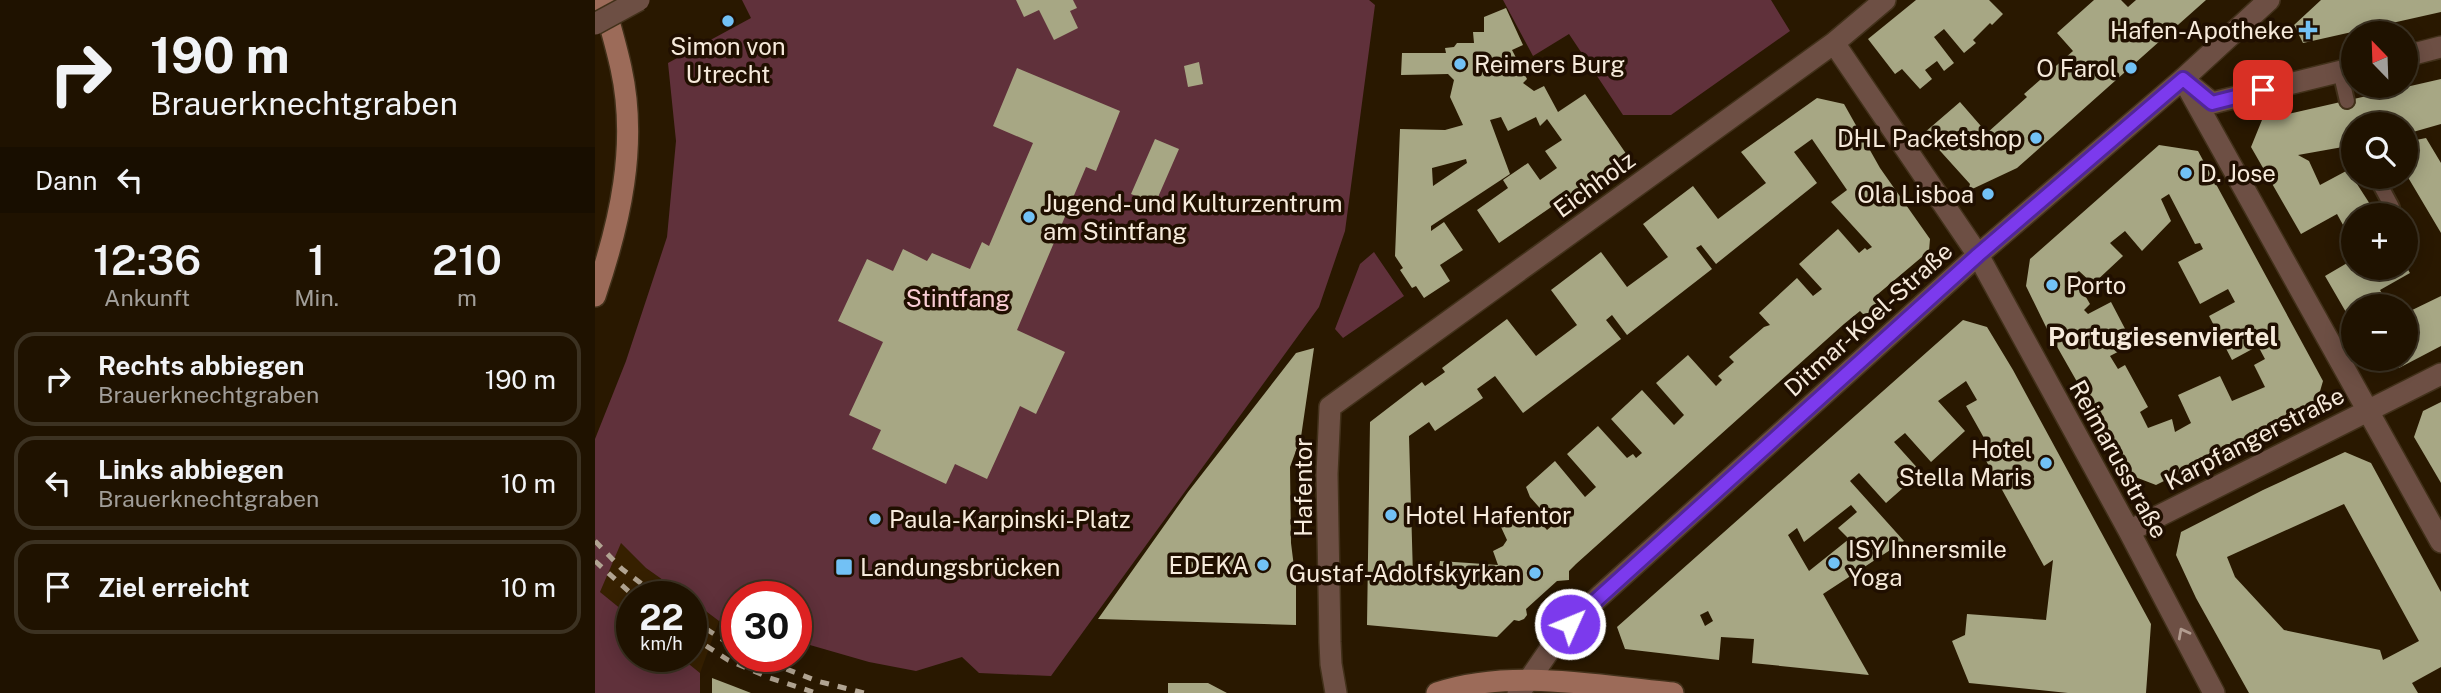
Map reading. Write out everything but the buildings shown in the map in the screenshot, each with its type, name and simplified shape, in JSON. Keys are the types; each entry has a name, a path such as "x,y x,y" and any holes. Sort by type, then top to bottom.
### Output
{"street":[{"path":"595,296 611,250 628,158 622,69 603,0"},
{"path":"595,24 639,0"},
{"name":"Eichholz","path":"1330,407 1834,43 1885,0"},
{"name":"Ditmar-Koel-Straße","path":"1524,687 1570,624 1601,595 1978,255 2183,79 2269,0"},
{"name":"Reimarusstraße","path":"1834,43 1978,255 2214,693"},
{"path":"2419,53 2441,47"},
{"path":"2183,79 2212,103 2341,71"},
{"path":"2183,79 2441,542"},
{"name":"Karpfangerstraße","path":"2129,531 2441,374"},
{"name":"Hafentor","path":"1330,407 1327,474 1330,642 1336,693"},
{"path":"1437,693 1477,684 1673,693"}],"shaded area":[{"path":"620,542 646,568 664,581 616,581 616,605 600,592"},
{"path":"707,612 719,621 707,654"}],"green space":[{"name":"Stintfang","path":"742,0 1369,0 1375,5 1345,231 1319,307 1051,676 979,673 962,657 916,671 869,662 812,646 812,581 721,581 719,621 707,612 707,581 664,581 646,568 621,543 600,592 616,605 616,672 699,672 700,693 595,693 595,439 626,361 667,237 676,141 668,63 751,18"},
{"path":"1503,0 1771,0 1790,31 1671,115 1623,115 1569,34 1533,56"},
{"path":"1374,252 1404,296 1343,338 1335,329 1360,264"}],"railway":[{"path":"595,541 638,581"},
{"path":"595,561 617,581"},
{"path":"707,629 721,639"},
{"path":"707,646 728,660 770,678 816,693"},
{"path":"794,672 864,693"}],"place":[{"name":"Simon von Utrecht","path":"728,21"},
{"name":"Hafen-Apotheke","path":"2308,30"},
{"name":"Reimers Burg","path":"1460,64"},
{"name":"O Farol","path":"2131,68"},
{"name":"DHL Packetshop","path":"2036,138"},
{"name":"D. Jose","path":"2186,173"},
{"name":"Ola Lisboa","path":"1988,194"},
{"name":"Jugend- und Kulturzentrum am Stintfang","path":"1029,217"},
{"name":"Porto","path":"2052,285"},
{"name":"Hotel Stella Maris","path":"2046,463"},
{"name":"Hotel Hafentor","path":"1391,515"},
{"name":"Paula-Karpinski-Platz","path":"875,519"},
{"name":"ISY Innersmile Yoga","path":"1834,563"},
{"name":"EDEKA","path":"1263,565"},
{"name":"Landungsbrücken","path":"844,567"},
{"name":"Gustaf-Adolfskyrkan","path":"1535,573"}],"district":[{"name":"Portugiesenviertel","path":"2163,336"}],"route":[{"path":"1570,624 1978,255 2183,79 2212,103 2263,90"}]}
